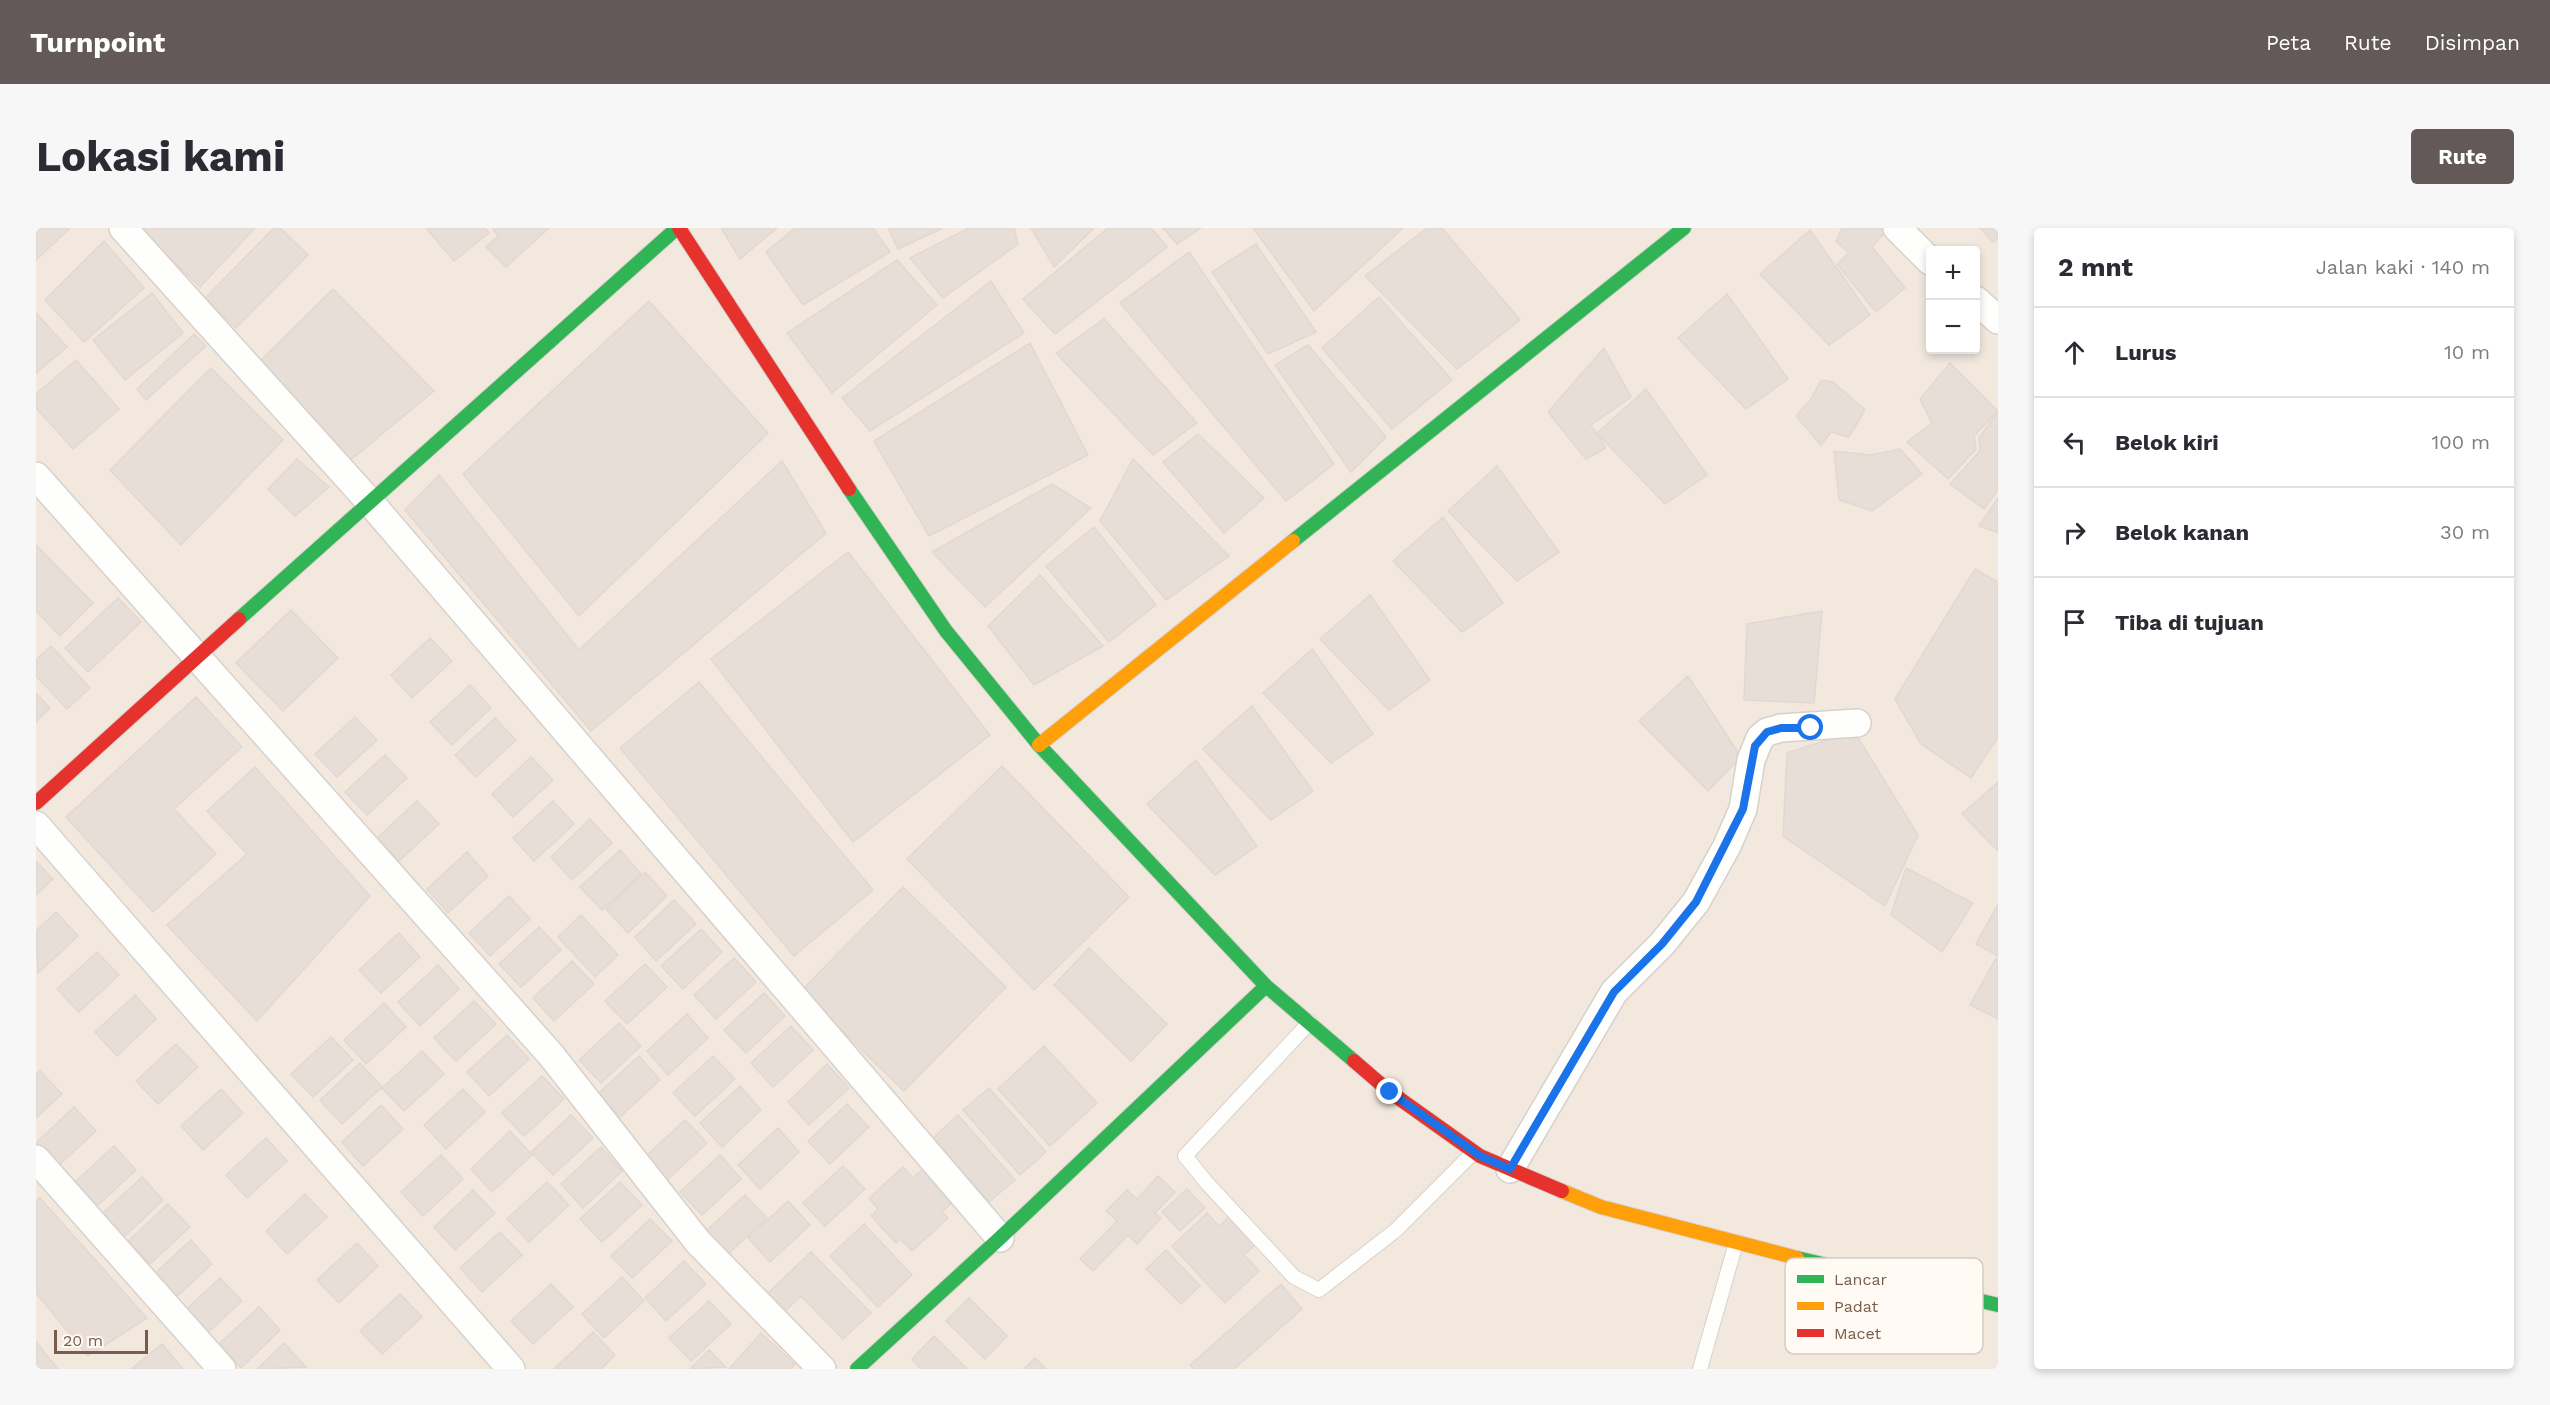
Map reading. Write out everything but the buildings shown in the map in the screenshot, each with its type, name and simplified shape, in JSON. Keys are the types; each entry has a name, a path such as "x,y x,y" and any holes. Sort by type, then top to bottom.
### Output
{"street":[{"path":"123,228 369,501 1000,1238"},
{"path":"36,803 369,501 678,228 841,478 946,631 1038,745 1266,986 1390,1092 1474,1152 1601,1207 1799,1258"},
{"path":"1038,745 1684,228"},
{"path":"1897,228 1926,257"},
{"path":"1980,304 1998,320"},
{"path":"36,476 550,1055 698,1242 822,1369"},
{"path":"1510,1169 1614,992 1662,944 1696,902 1743,809 1751,760 1761,738 1767,732 1781,728 1857,723"},
{"path":"36,825 511,1369"},
{"path":"857,1369 1000,1238 1266,986"},
{"path":"36,1159 222,1369"},
{"path":"1983,1301 1998,1305"}],"lane":[{"path":"1310,1022 1185,1156 1294,1277 1319,1290 1396,1230 1474,1152"},
{"path":"1700,1369 1736,1243"}],"shaded area":[{"path":"36,228 1998,228 1998,1369 36,1369"}],"traffic: fast":[{"path":"239,619 677,228"},
{"path":"1293,541 1684,228"},
{"path":"849,489 946,631 1039,745 1266,986 1354,1061"},
{"path":"857,1369 1000,1238 1266,986"},
{"path":"1983,1301 1998,1305"}],"traffic: slow":[{"path":"1039,745 1293,541"},
{"path":"1562,1191 1601,1207 1797,1258"}],"traffic: jam":[{"path":"679,228 849,489"},
{"path":"36,803 239,619"},
{"path":"1354,1061 1390,1092 1480,1156 1562,1191"}],"route":[{"path":"1390,1092 1480,1156 1510,1169 1614,992 1662,944 1696,902 1727,846 1743,809 1755,746 1767,732 1781,728 1811,728"}]}
